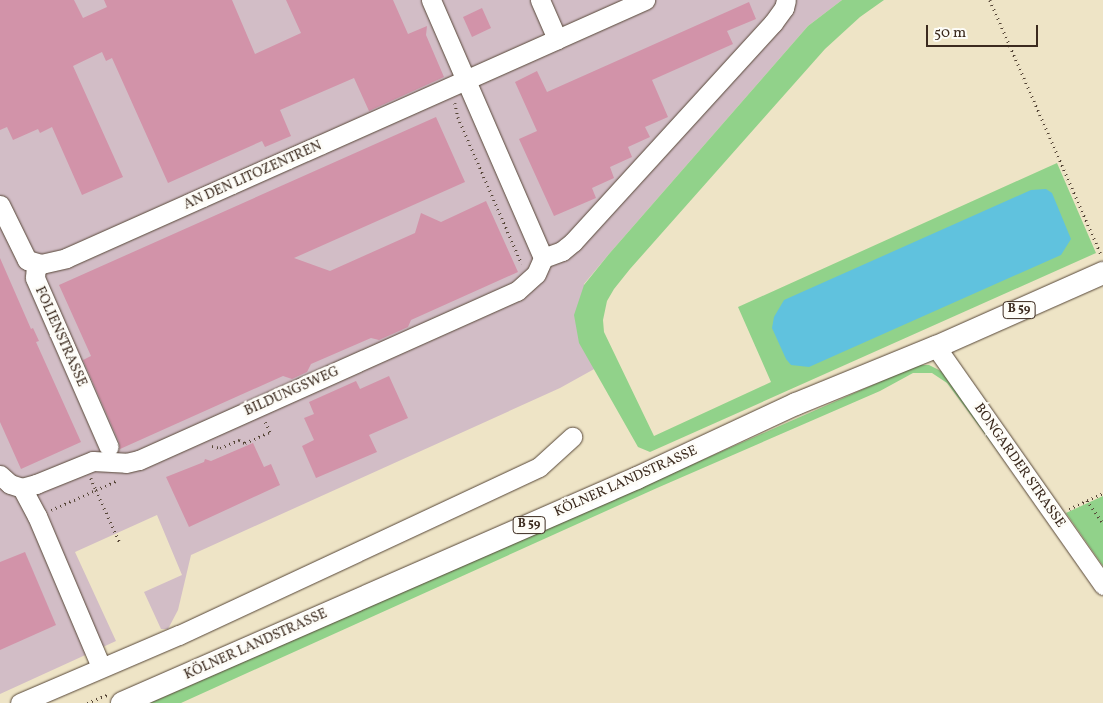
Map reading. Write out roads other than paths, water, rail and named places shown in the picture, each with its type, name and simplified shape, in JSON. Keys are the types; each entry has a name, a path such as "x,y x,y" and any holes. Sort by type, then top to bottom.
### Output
{"main road":[{"name":"KÖLNER LANDSTRASSE","path":"122,703 637,478 796,404 936,347 1103,273"}],"street":[{"path":"431,0 459,84 543,258 562,251 573,242 773,23 784,8 786,0"},
{"path":"540,0 557,39"},
{"name":"AN DEN LITOZENTREN","path":"36,264 56,262 80,253 644,0"},
{"path":"0,205 23,256 28,261 36,264"},
{"name":"BILDUNGSWEG","path":"22,488 99,460 132,462 517,291 536,274 543,258"},
{"name":"FOLIENSTRASSE","path":"36,264 34,278 109,448"},
{"name":"BONGARDER STRASSE","path":"936,347 1103,585"},
{"path":"20,703 179,635 539,467 572,437"},
{"path":"0,475 10,484 22,488 37,516 101,667"}],"water":[{"path":"1046,189 1052,193 1071,239 1061,255 809,367 791,365 786,359 772,328 774,317 784,300 1031,190"}]}
